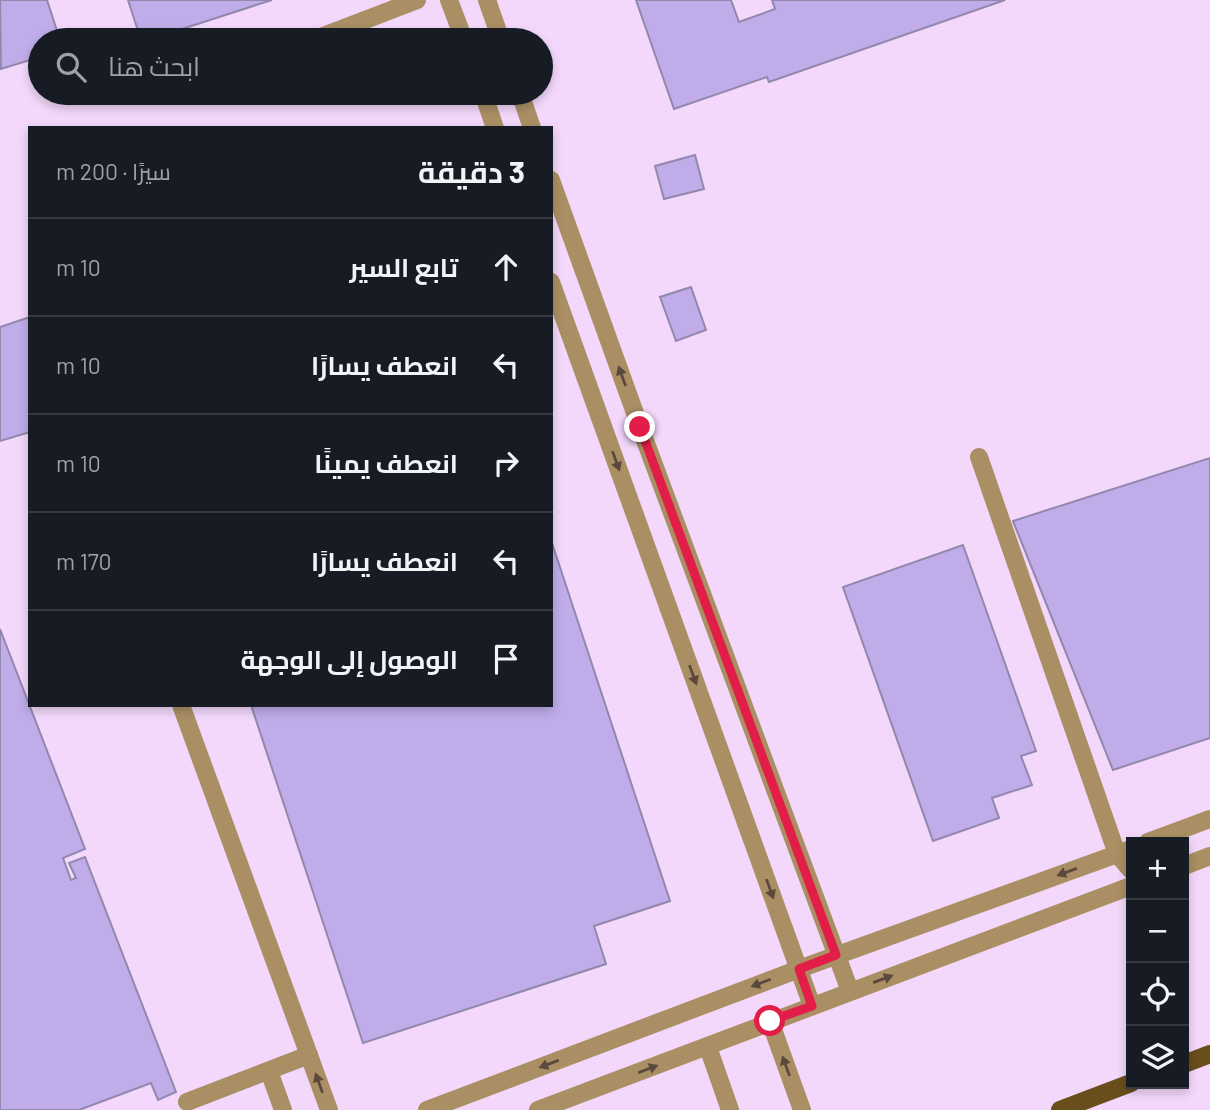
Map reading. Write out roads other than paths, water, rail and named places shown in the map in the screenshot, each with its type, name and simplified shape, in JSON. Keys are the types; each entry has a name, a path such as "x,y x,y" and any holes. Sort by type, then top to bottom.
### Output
{"main road":[{"path":"1189,1062 1210,1054"},
{"path":"1060,1110 1126,1085"}],"street":[{"path":"344,28 417,0"},
{"path":"449,0 460,28"},
{"path":"486,0 496,28"},
{"path":"487,105 494,126"},
{"path":"524,105 532,126"},
{"path":"553,186 850,991"},
{"path":"553,288 812,1006"},
{"path":"427,1110 836,955 1124,851 979,457"},
{"path":"182,707 329,1110"},
{"path":"1161,837 1210,819"},
{"path":"1189,864 1210,856"},
{"path":"538,1110 1126,888"},
{"path":"770,1021 802,1110"},
{"path":"708,1047 730,1110"},
{"path":"187,1102 309,1055"},
{"path":"269,1071 283,1110"}]}
